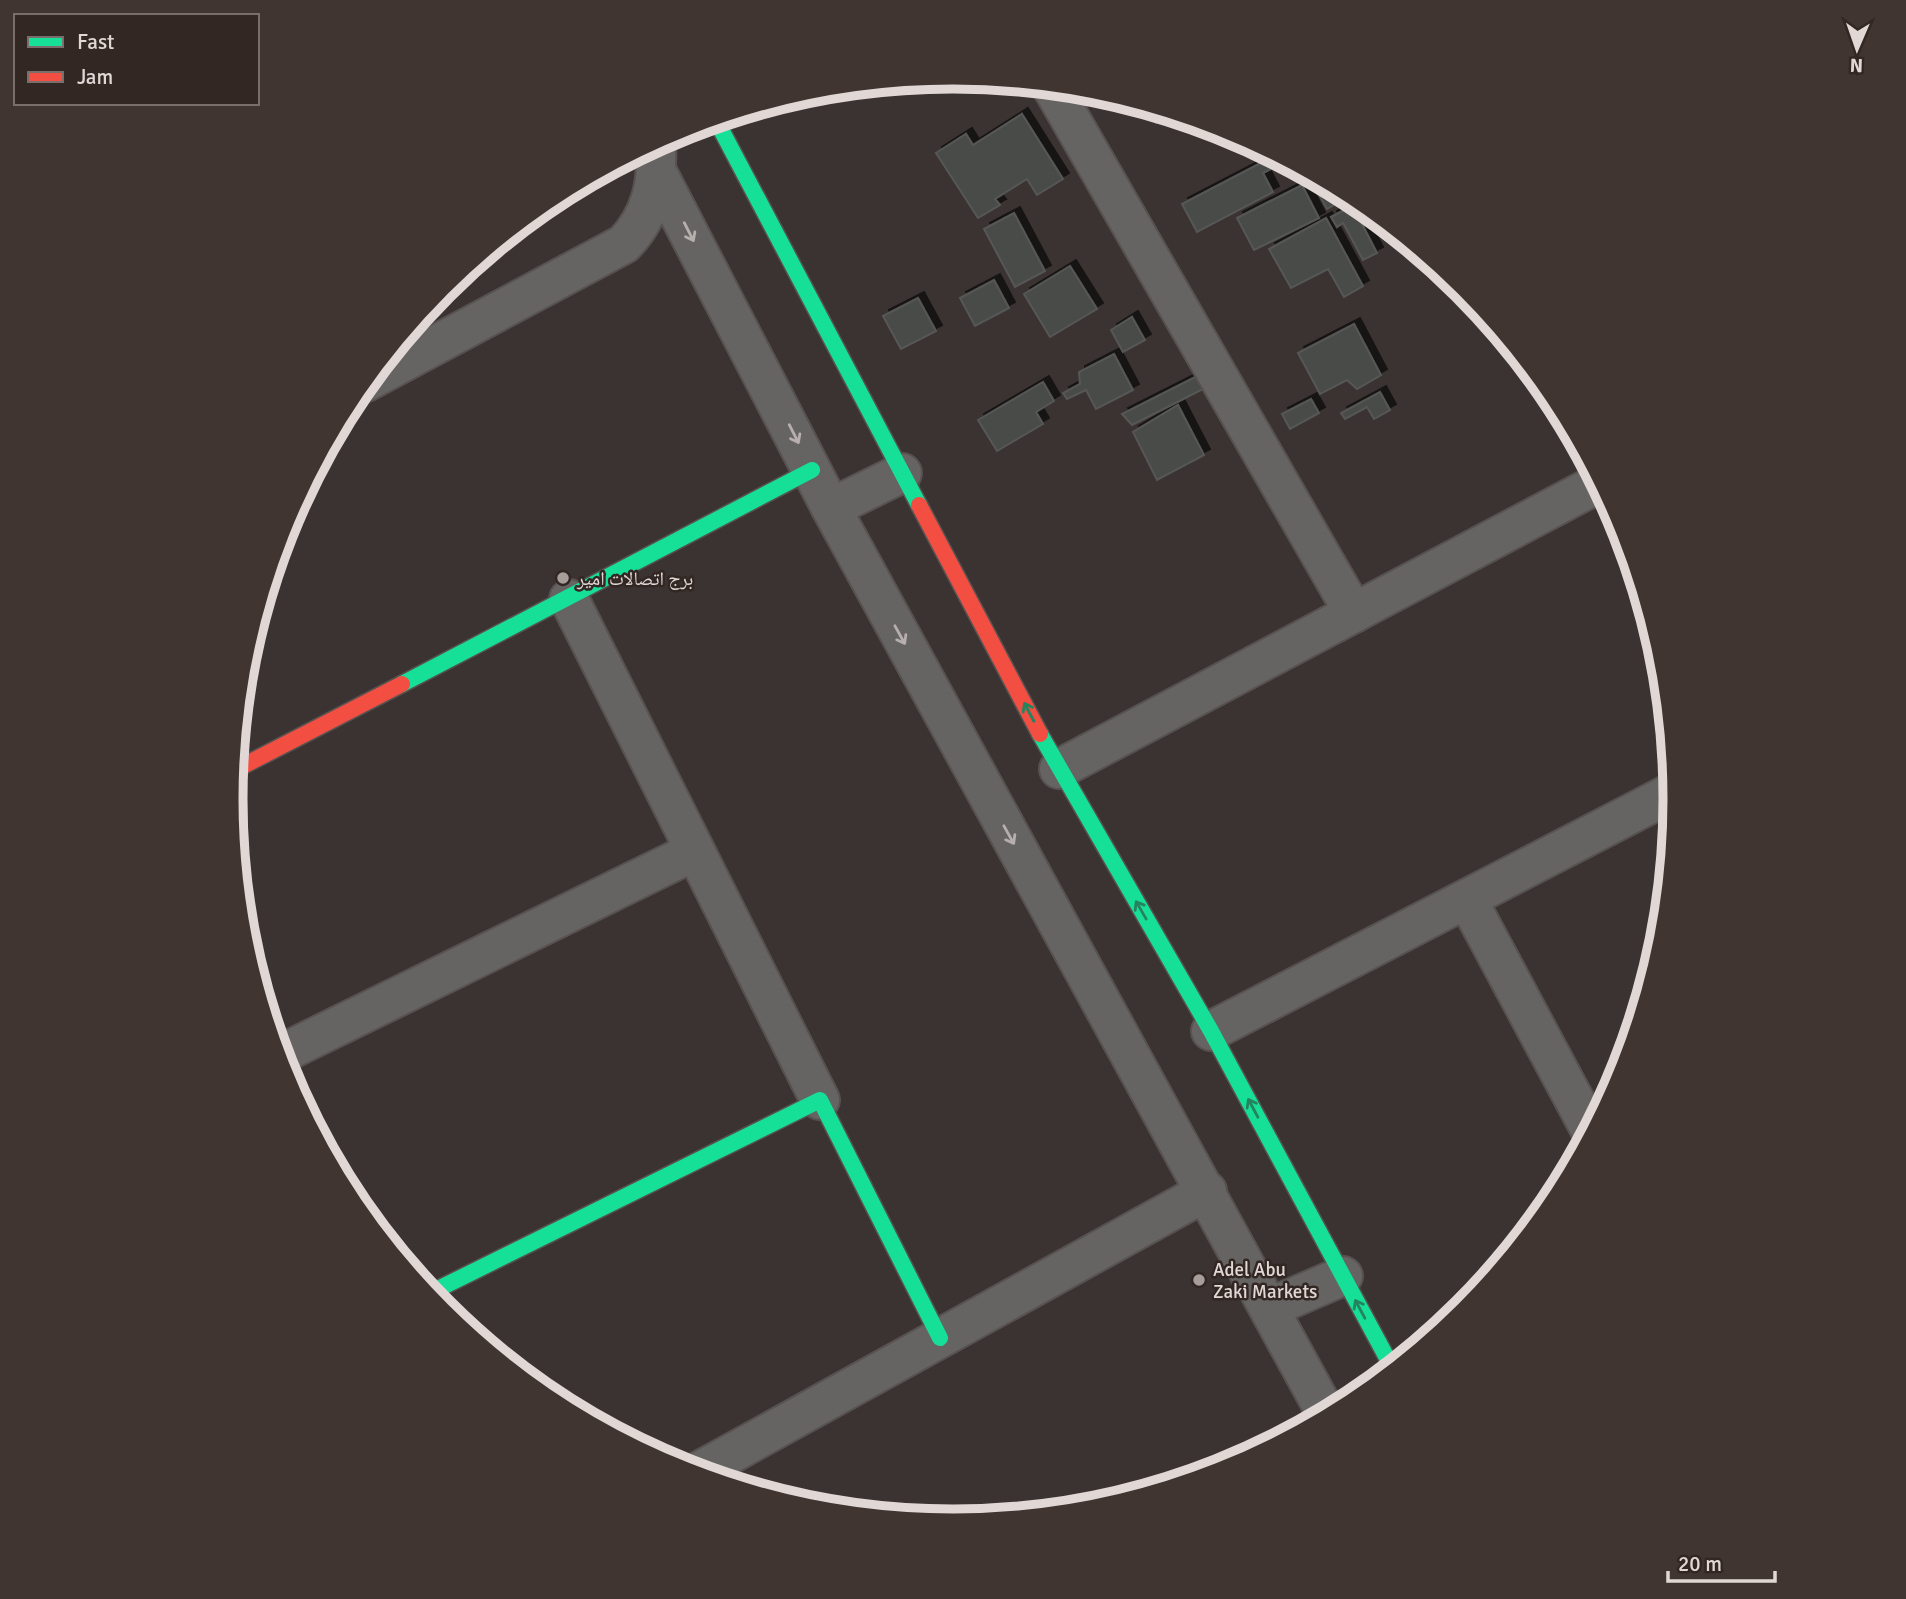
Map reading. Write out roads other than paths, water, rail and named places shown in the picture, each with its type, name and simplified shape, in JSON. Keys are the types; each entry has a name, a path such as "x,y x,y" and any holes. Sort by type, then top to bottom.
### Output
{"street":[{"path":"1058,97 1354,613"},
{"path":"721,129 1059,769 1211,1031 1388,1360"},
{"path":"387,371 624,244 639,229 648,207 657,157"},
{"path":"657,157 831,508 1207,1191 1322,1406"},
{"path":"244,766 569,599 812,470"},
{"path":"831,508 902,473"},
{"path":"1059,769 1591,487"},
{"path":"569,599 940,1338"},
{"path":"1211,1031 1663,797"},
{"path":"289,1050 695,851"},
{"path":"1467,899 1586,1122"},
{"path":"439,1289 820,1100"},
{"path":"709,1466 1207,1191"},
{"path":"1269,1308 1343,1276"}],"place":[{"name":"برج اتصالات امير","path":"563,578"},
{"name":"Adel Abu Zaki Markets","path":"1199,1280"}]}
